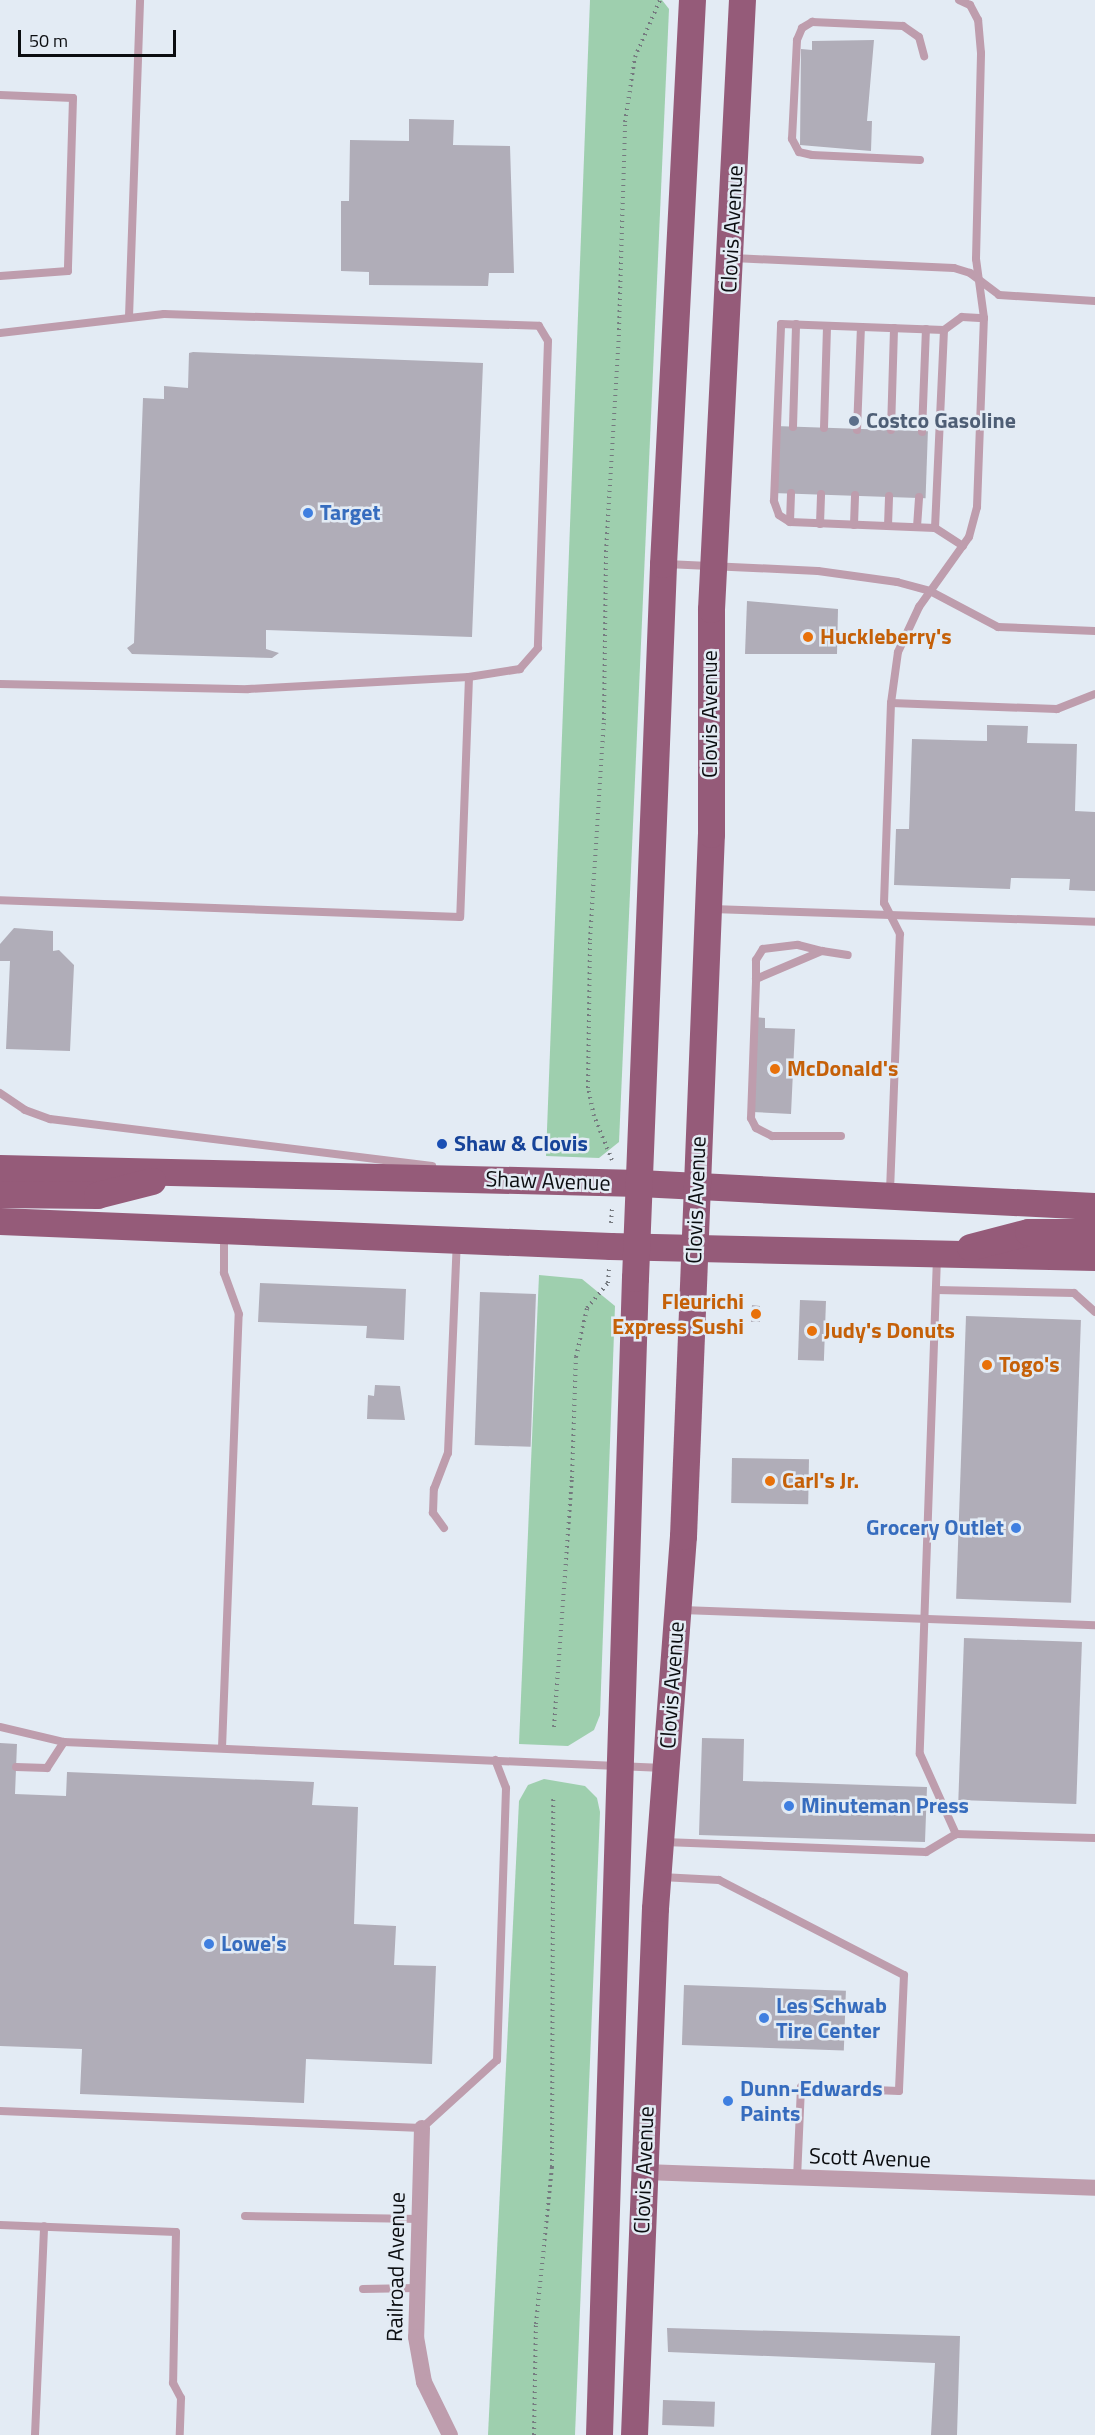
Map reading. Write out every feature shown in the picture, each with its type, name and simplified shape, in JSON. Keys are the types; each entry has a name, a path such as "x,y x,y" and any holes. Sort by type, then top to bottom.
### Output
{"main road":[{"name":"Clovis Avenue","path":"599,2435 603,2232 621,1766 623,1246 663,564 692,0"},
{"name":"Clovis Avenue","path":"634,2435 657,1877 678,1610 708,909 713,567 742,0"},
{"name":"Shaw Avenue","path":"0,1168 626,1183 890,1194 1095,1206"},
{"path":"0,1194 97,1195 182,1173"},
{"path":"0,1221 623,1246 937,1256 1095,1257"},
{"path":"937,1256 1028,1232 1095,1232"},
{"path":"615,1921 632,2040 628,2150 644,2172"},
{"path":"603,2232 617,2372 616,2435"}],"street":[{"name":"Railroad Avenue","path":"422,2128 416,2288 418,2360 432,2404 450,2435"},
{"name":"Scott Avenue","path":"644,2172 1095,2188"}],"lane":[{"path":"129,317 140,0"},
{"path":"890,1194 900,934 884,903 891,703 898,652 930,591 963,546 977,507 984,318 978,279 981,52 978,20 970,5 959,0"},
{"path":"920,160 812,156 799,152 792,139 797,40 802,28 812,22 903,26 919,37 924,56"},
{"path":"0,95 73,98 68,271 0,276"},
{"path":"730,258 954,268 978,279 999,296 1095,301"},
{"path":"0,333 95,325 129,317 164,314 539,327 548,340 538,648 520,669 469,677 248,689 0,684"},
{"path":"963,546 935,528 790,522 779,515 774,501 781,324 944,330 962,317 984,318"},
{"path":"793,427 796,324"},
{"path":"824,428 827,326"},
{"path":"857,430 861,327"},
{"path":"891,430 894,328"},
{"path":"922,432 926,329"},
{"path":"935,528 944,330"},
{"path":"790,522 791,493"},
{"path":"820,524 821,494"},
{"path":"854,525 855,495"},
{"path":"888,526 889,496"},
{"path":"917,527 919,497"},
{"path":"663,564 818,571 897,582 930,591 998,627 1095,631"},
{"path":"0,900 460,917 469,677"},
{"path":"891,703 1057,709 1095,694"},
{"path":"708,909 1095,922"},
{"path":"841,1137 772,1136 756,1128 751,1118 756,960 763,949 798,945 848,956"},
{"path":"756,979 822,951"},
{"path":"0,1093 25,1110 50,1119 561,1181"},
{"path":"222,1748 239,1314 224,1273 224,1229"},
{"path":"444,1528 433,1513 434,1489 448,1453 457,1239"},
{"path":"937,1256 920,1754 956,1834"},
{"path":"936,1290 1074,1293 1095,1312"},
{"path":"678,1610 1095,1625"},
{"path":"0,1727 64,1742 666,1768"},
{"path":"16,1767 47,1768 64,1742"},
{"path":"0,2111 422,2128 497,2060 506,1788 495,1761"},
{"path":"660,1841 926,1852 956,1834 1095,1838 1095,1833"},
{"path":"657,1877 718,1880 904,1975 899,2091 801,2087 797,2177"},
{"path":"245,2216 419,2219"},
{"path":"0,2225 176,2232 172,2382 180,2398 180,2435"},
{"path":"34,2435 44,2226"},
{"path":"363,2289 416,2288"}],"path":[{"path":"554,1727 572,1478 576,1357 587,1308 608,1283 623,1246 626,1183 594,1116 588,1088 592,908 604,720 606,552 619,330 625,122 635,57 660,0"},
{"path":"534,2435 536,2324 552,2167 553,1798"}],"green space":[{"path":"590,0 662,0 669,9 619,1142 599,1158 546,1156"},
{"path":"539,1275 582,1279 615,1306 600,1715 594,1730 568,1746 519,1744"},
{"path":"544,1779 585,1786 597,1798 600,1812 575,2435 488,2435 519,1801 528,1785"}],"building":[{"path":"874,40 867,121 872,121 871,151 800,145 801,49 812,50 812,41"},
{"path":"409,119 454,120 453,145 510,146 514,273 489,273 488,286 369,285 369,272 341,271 341,201 349,201 350,140 409,141"},
{"name":"Target","path":"189,353 483,363 472,637 266,630 266,649 279,653 272,658 132,654 127,648 134,643 143,398 164,399 164,386 188,388"},
{"path":"775,426 928,431 926,498 773,493"},
{"path":"747,601 838,609 837,654 745,654"},
{"path":"987,725 1028,726 1027,743 1077,744 1075,811 1095,812 1095,891 1069,890 1070,879 1011,878 1010,889 894,885 896,829 909,829 912,739 987,741"},
{"path":"14,928 53,931 53,951 59,950 74,965 70,1051 6,1049 10,961 0,961 0,944"},
{"path":"755,1017 765,1018 765,1028 795,1029 791,1114 752,1112"},
{"path":"260,1283 406,1289 404,1340 366,1338 367,1326 258,1322"},
{"path":"480,1292 536,1294 531,1447 475,1445"},
{"name":"Judy's Donuts","path":"800,1300 826,1301 824,1361 798,1360"},
{"path":"752,1305 760,1306 760,1322 751,1322"},
{"path":"966,1316 1081,1320 1071,1603 956,1599"},
{"path":"375,1385 400,1386 405,1420 367,1419 368,1395 374,1396"},
{"name":"Carl's Jr.","path":"732,1458 809,1459 808,1504 731,1503"},
{"path":"964,1638 1082,1642 1076,1804 958,1800"},
{"path":"702,1738 744,1739 743,1781 927,1787 925,1842 699,1835"},
{"path":"0,1743 17,1744 15,1794 66,1796 67,1772 314,1782 312,1805 358,1807 354,1924 396,1926 394,1965 436,1966 432,2064 306,2059 304,2103 80,2094 82,2049 0,2046"},
{"name":"Les Schwab Tire Center","path":"684,1985 846,1991 844,2051 682,2045"},
{"path":"667,2328 960,2336 957,2435 931,2435 935,2363 668,2352"},
{"path":"663,2400 715,2402 714,2427 662,2425"}],"place":[{"name":"Costco Gasoline","path":"854,421"},
{"name":"Target","path":"308,513"},
{"name":"Huckleberry's","path":"808,637"},
{"name":"McDonald's","path":"775,1069"},
{"name":"Shaw & Clovis","path":"442,1144"},
{"name":"Fleurichi Express Sushi","path":"756,1314"},
{"name":"Judy's Donuts","path":"812,1331"},
{"name":"Togo's","path":"987,1365"},
{"name":"Carl's Jr.","path":"770,1481"},
{"name":"Grocery Outlet","path":"1016,1528"},
{"name":"Minuteman Press","path":"789,1806"},
{"name":"Lowe's","path":"209,1944"},
{"name":"Les Schwab Tire Center","path":"764,2018"},
{"name":"Dunn-Edwards Paints","path":"728,2101"}]}
